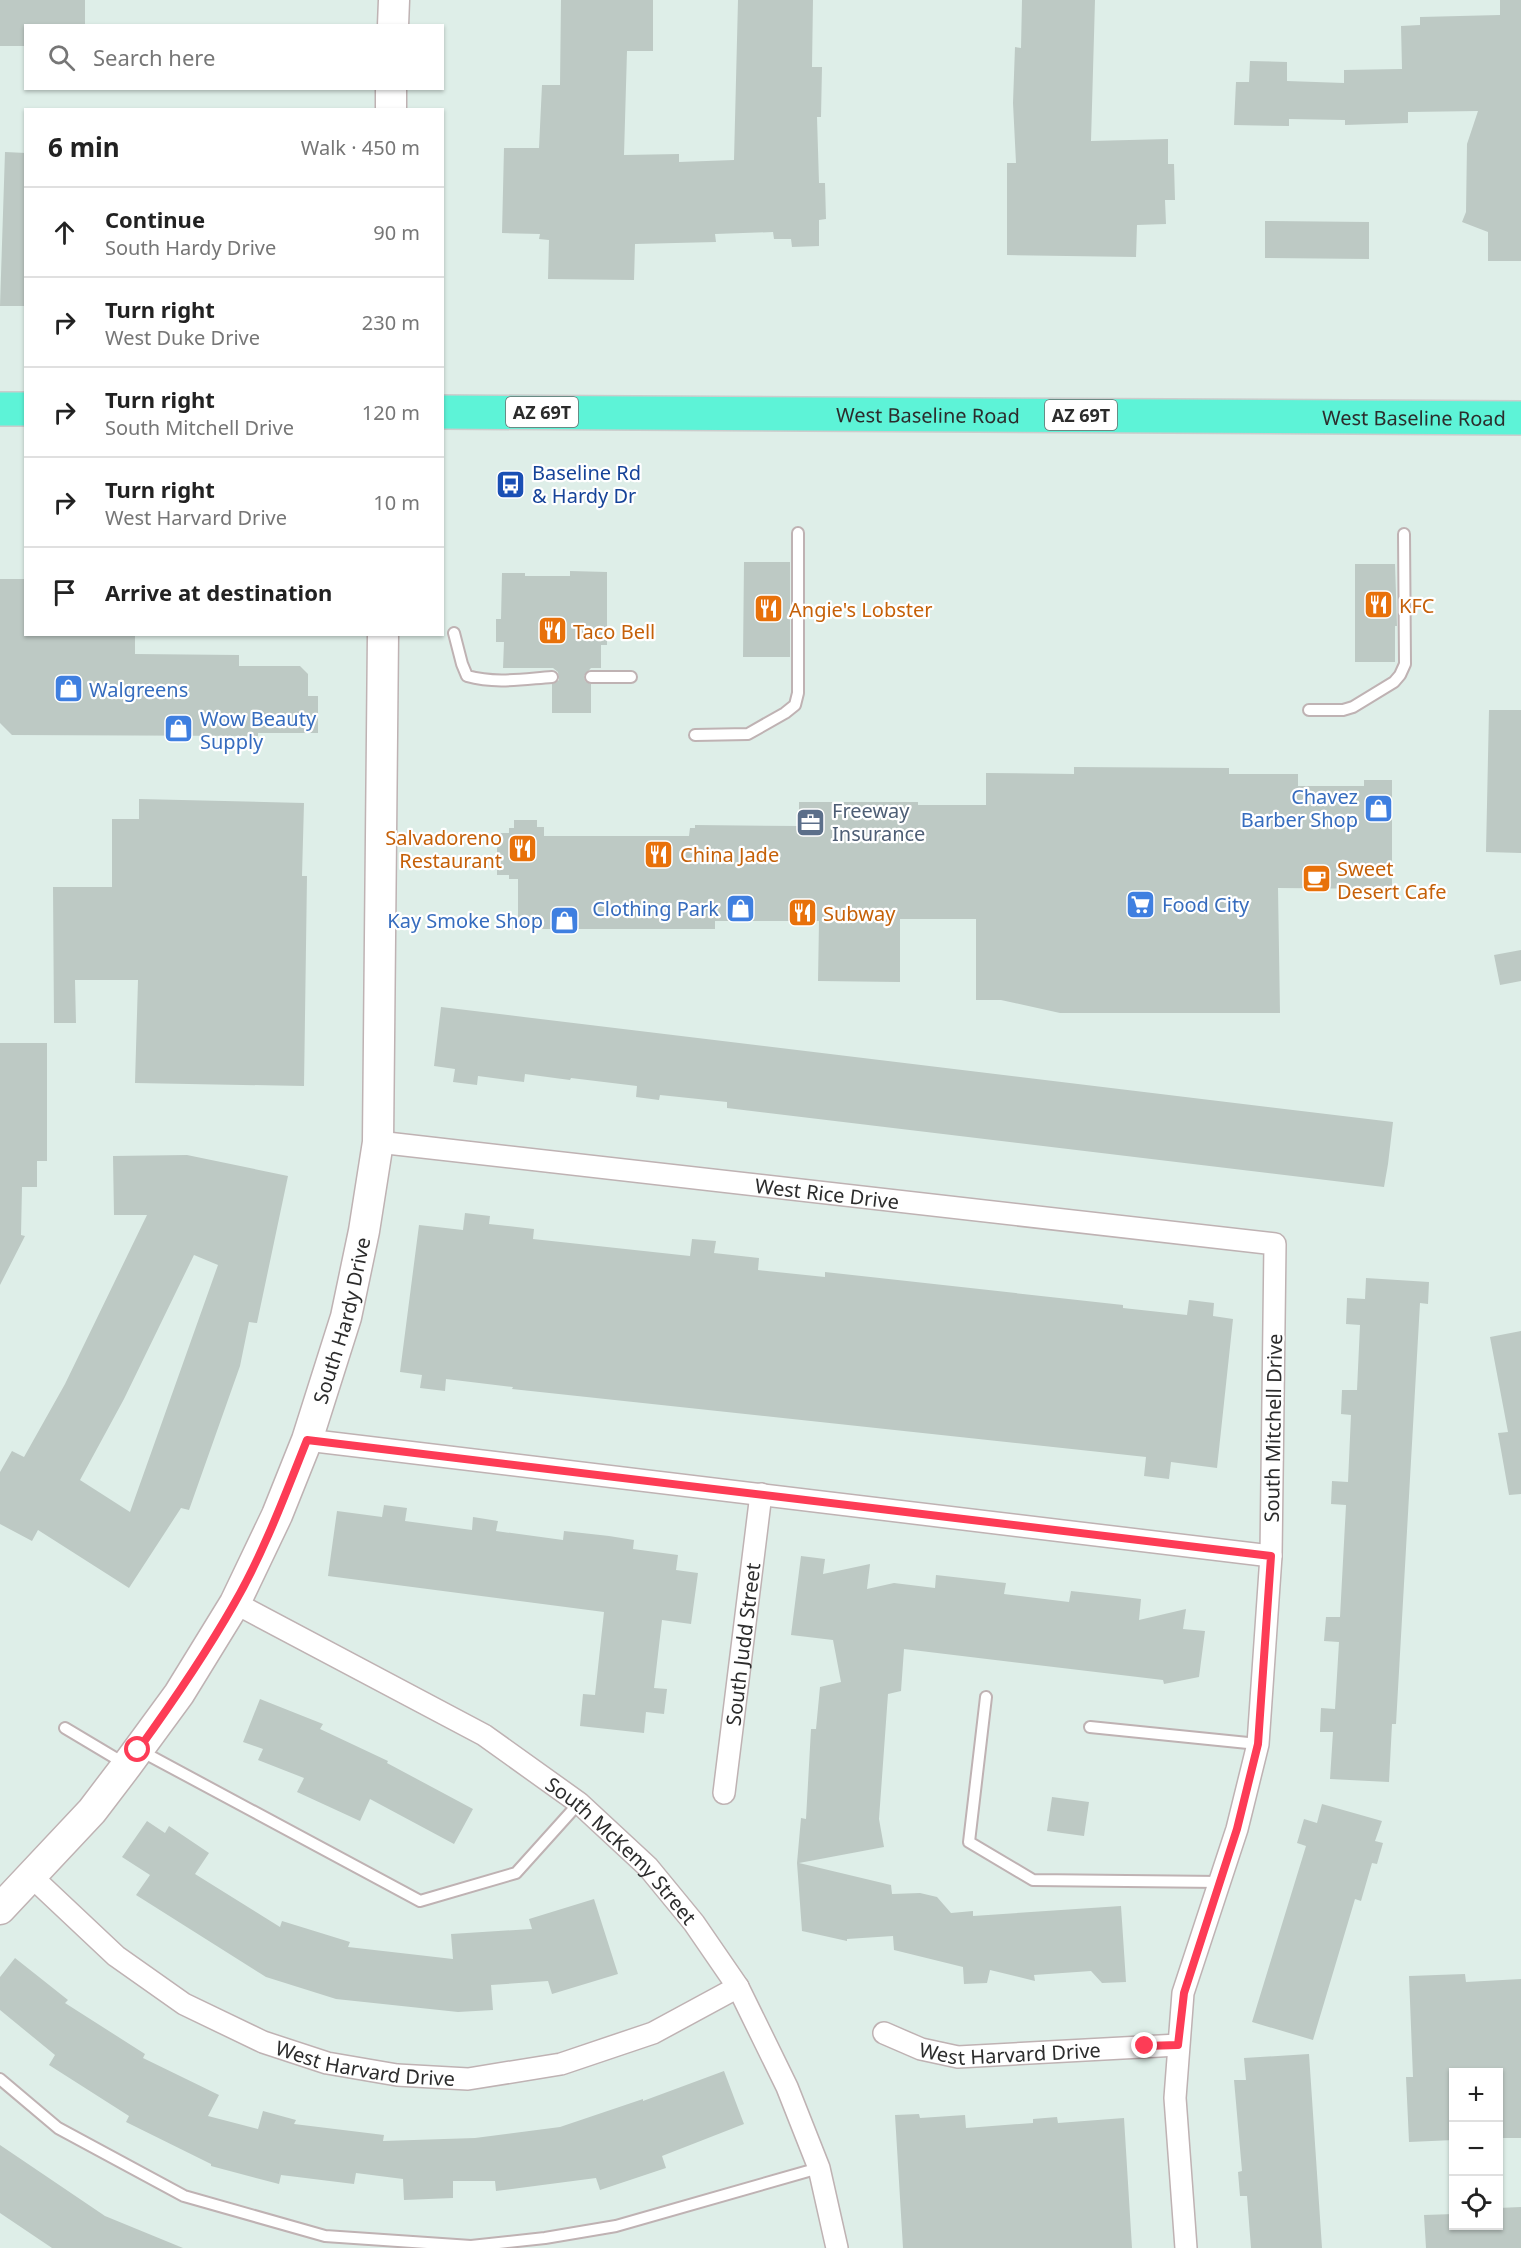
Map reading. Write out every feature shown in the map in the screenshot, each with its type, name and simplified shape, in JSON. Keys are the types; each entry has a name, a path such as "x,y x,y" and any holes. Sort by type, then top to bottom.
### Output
{"main road":[{"path":"0,409 24,409"},
{"name":"West Baseline Road","path":"444,412 1521,418"}],"street":[{"path":"393,24 394,0"},
{"path":"391,90 391,108"},
{"name":"South Hardy Drive","path":"0,1909 92,1811 133,1758 179,1694 235,1603 277,1515 307,1440 346,1317 364,1231 378,1142 383,636"},
{"name":"West Rice Drive","path":"378,1142 1275,1244"},
{"name":"South Mitchell Drive","path":"1186,2248 1175,2098 1184,1993 1237,1829 1258,1744 1271,1556 1275,1244"},
{"path":"307,1440 1271,1556"},
{"name":"South Judd Street","path":"724,1793 761,1494"},
{"name":"South McKemy Street","path":"235,1603 484,1735 579,1803 648,1867 694,1923 738,1987 787,2087 819,2168 837,2248"},
{"name":"West Harvard Drive","path":"31,1876 116,1956 184,2004 263,2042 327,2062 397,2075 468,2079 561,2064 652,2033 738,1987"},
{"name":"West Harvard Drive","path":"884,2033 921,2049 958,2056 1178,2045"}],"lane":[{"path":"695,735 748,734 795,705 798,693 798,533"},
{"path":"1309,710 1343,710 1353,707 1394,682 1400,675 1405,664 1404,534"},
{"path":"454,633 462,664 468,676 484,681 552,677"},
{"path":"591,677 631,677"},
{"path":"986,1697 969,1842 1033,1880 1220,1882"},
{"path":"1090,1727 1258,1744"},
{"path":"65,1728 133,1758 420,1901 516,1873 579,1803"},
{"path":"0,2079 58,2128 184,2196 325,2236 471,2246 545,2238 616,2226 819,2168"}],"building":[{"path":"0,0 85,0 85,24 24,24 24,46 0,46"},
{"path":"561,0 653,0 653,51 627,51 624,155 679,154 679,162 734,160 738,0 813,0 812,67 822,67 821,117 817,117 819,183 825,183 826,219 819,220 819,246 792,247 791,239 774,239 773,232 715,234 716,242 635,244 634,280 548,279 549,240 539,239 540,234 502,233 504,148 539,148 542,85 560,85"},
{"path":"1022,0 1095,0 1091,141 1168,139 1168,164 1174,164 1175,200 1165,200 1166,224 1137,225 1136,257 1007,255 1007,163 1016,163 1013,103 1015,47 1021,48"},
{"path":"1500,0 1521,0 1521,261 1488,261 1488,232 1462,222 1466,212 1467,144 1478,111 1408,112 1408,123 1345,125 1345,120 1289,119 1289,126 1234,125 1236,82 1249,82 1250,61 1287,62 1287,81 1344,83 1344,70 1402,69 1401,26 1420,25 1420,17 1500,15"},
{"path":"5,152 24,153 24,306 0,306"},
{"path":"1265,221 1369,222 1369,259 1265,258"},
{"name":"Angie's Lobster","path":"744,562 790,562 790,657 743,657"},
{"name":"KFC","path":"1355,564 1395,564 1397,626 1395,626 1395,662 1355,662"},
{"name":"Taco Bell","path":"570,571 607,572 607,645 601,645 601,668 591,668 584,676 585,681 591,684 591,713 552,713 552,684 559,680 558,672 553,668 503,668 504,642 496,642 496,619 501,619 502,573 525,573 525,576 570,576"},
{"path":"0,579 24,579 24,636 135,636 135,654 239,655 239,666 300,666 308,674 308,696 318,696 318,733 258,733 258,736 12,735 0,723"},
{"path":"1489,710 1521,710 1521,853 1486,852"},
{"path":"1074,767 1229,768 1229,774 1298,774 1298,786 1364,786 1364,780 1392,780 1392,889 1278,888 1280,1013 1060,1013 1001,1000 976,1000 976,919 900,919 900,982 818,981 819,921 715,921 715,929 518,929 518,879 509,879 509,875 497,875 497,833 509,833 509,828 514,828 514,820 537,820 537,827 544,827 544,836 689,836 690,828 695,828 695,825 799,826 799,802 918,802 918,805 986,805 986,773 1074,774"},
{"path":"139,799 304,803 302,876 307,876 304,1086 135,1083 138,980 75,980 76,1023 54,1023 53,887 112,887 112,819 139,819"},
{"path":"1521,950 1521,981 1500,985 1494,955"},
{"path":"441,1007 1393,1122 1384,1187 727,1108 727,1102 660,1095 659,1100 636,1097 637,1086 571,1078 570,1080 525,1074 524,1082 478,1076 477,1085 453,1082 455,1069 434,1066"},
{"path":"0,1043 47,1043 47,1161 37,1161 37,1187 22,1187 21,1235 25,1236 0,1285"},
{"path":"187,1155 288,1176 257,1323 249,1322 240,1366 189,1510 181,1508 129,1588 38,1530 32,1541 0,1524 0,1472 12,1451 24,1457 65,1384 147,1215 114,1215 113,1156","holes":["194,1255 218,1265 130,1512 80,1480 124,1399"]},
{"path":"465,1213 490,1216 489,1224 534,1229 533,1239 690,1256 692,1239 716,1241 714,1253 759,1258 758,1270 825,1277 825,1272 1123,1305 1123,1308 1187,1315 1189,1300 1214,1303 1213,1316 1233,1319 1217,1468 1171,1462 1169,1479 1144,1476 1146,1457 512,1389 513,1387 446,1379 445,1391 420,1388 422,1375 400,1372 419,1225 463,1230"},
{"path":"1366,1278 1429,1282 1428,1304 1420,1303 1396,1724 1392,1724 1389,1782 1330,1779 1333,1732 1320,1732 1321,1708 1335,1709 1339,1642 1324,1641 1326,1617 1340,1617 1346,1505 1331,1504 1332,1481 1348,1482 1351,1415 1341,1414 1342,1390 1357,1390 1360,1325 1346,1324 1347,1298 1365,1299"},
{"path":"1521,1331 1521,1494 1509,1495 1498,1433 1508,1432 1490,1337"},
{"path":"384,1505 407,1508 405,1521 472,1530 473,1517 498,1521 496,1531 563,1540 564,1531 609,1536 634,1540 633,1549 678,1555 676,1570 698,1573 691,1624 662,1620 654,1688 667,1689 664,1714 646,1712 644,1733 580,1726 583,1694 595,1695 604,1612 328,1576 337,1511 382,1517"},
{"path":"801,1556 825,1559 823,1574 870,1564 867,1589 894,1583 935,1588 936,1575 1006,1583 1004,1594 1069,1602 1071,1591 1141,1599 1139,1620 1186,1609 1183,1629 1205,1631 1199,1677 1164,1684 1163,1680 904,1649 901,1691 888,1694 879,1819 884,1847 799,1863 891,1885 892,1894 920,1893 937,1897 951,1913 973,1911 973,1916 1121,1906 1126,1982 1102,1983 1091,1971 1034,1975 1035,1981 990,1970 987,1983 964,1984 963,1967 894,1950 893,1936 847,1939 847,1941 802,1931 797,1863 801,1818 806,1819 811,1729 816,1729 820,1687 841,1682 833,1640 791,1635"},
{"path":"260,1699 323,1724 320,1729 388,1761 387,1763 473,1809 454,1844 370,1799 360,1821 297,1792 304,1778 258,1760 263,1749 243,1742"},
{"path":"1052,1797 1089,1802 1084,1836 1047,1831"},
{"path":"1322,1804 1382,1821 1375,1841 1383,1843 1377,1864 1372,1863 1361,1901 1355,1899 1313,2040 1252,2022 1306,1846 1297,1843 1304,1819 1317,1823"},
{"path":"147,1821 165,1833 169,1826 209,1853 195,1874 280,1927 282,1921 350,1942 348,1947 453,1959 451,1934 532,1929 529,1919 594,1899 618,1974 552,1994 548,1981 491,1985 493,2010 458,2012 336,1999 266,1977 136,1895 150,1875 122,1857"},
{"path":"15,1958 68,2000 65,2003 145,2054 143,2058 219,2095 208,2116 258,2129 263,2111 296,2120 294,2124 384,2135 383,2141 475,2138 560,2127 643,2099 643,2101 724,2071 744,2124 662,2156 666,2168 600,2190 596,2178 496,2191 495,2181 453,2181 453,2198 404,2200 403,2179 356,2173 354,2184 281,2175 279,2184 211,2166 126,2122 129,2116 49,2065 55,2055 0,2010 0,1977"},
{"path":"1465,1974 1466,1982 1521,1979 1521,2138 1503,2138 1503,2068 1449,2068 1449,2140 1409,2142 1406,2077 1413,2077 1409,1976"},
{"path":"1309,2054 1322,2248 1251,2248 1247,2196 1240,2196 1238,2172 1242,2171 1234,2080 1246,2080 1244,2058"},
{"path":"919,2114 920,2118 965,2115 966,2128 1033,2123 1033,2119 1057,2117 1058,2123 1124,2118 1132,2248 903,2248 895,2115"},
{"path":"0,2145 105,2216 183,2248 52,2248 0,2213"},
{"path":"1521,2207 1521,2248 1426,2248 1424,2215 1449,2214 1449,2230 1503,2230 1503,2208"}],"place":[{"name":"Baseline Rd & Hardy Dr","path":"511,484"},
{"name":"KFC","path":"1378,605"},
{"name":"Angie's Lobster","path":"768,609"},
{"name":"Taco Bell","path":"552,631"},
{"name":"Walgreens","path":"68,689"},
{"name":"Wow Beauty Supply","path":"179,729"},
{"name":"Chavez Barber Shop","path":"1379,808"},
{"name":"Freeway Insurance","path":"811,822"},
{"name":"Salvadoreno Restaurant","path":"523,848"},
{"name":"China Jade","path":"659,854"},
{"name":"Sweet Desert Cafe","path":"1316,879"},
{"name":"Food City","path":"1141,904"},
{"name":"Clothing Park","path":"740,908"},
{"name":"Subway","path":"802,913"},
{"name":"Kay Smoke Shop","path":"564,920"}],"route":[{"path":"138,1750 179,1694 235,1603 277,1515 307,1440 1271,1556 1258,1744 1237,1829 1184,1993 1178,2045 1145,2046"}]}
